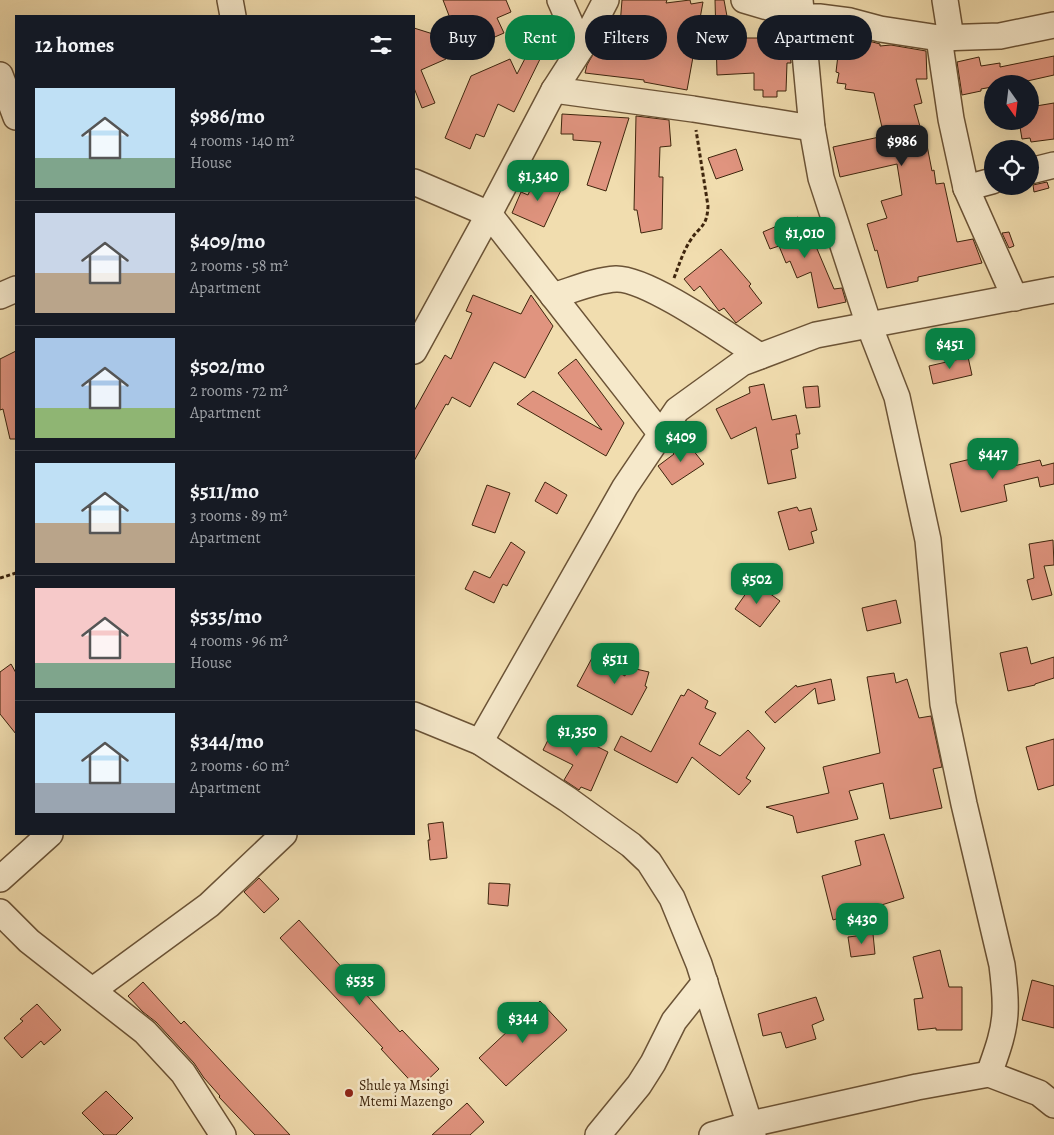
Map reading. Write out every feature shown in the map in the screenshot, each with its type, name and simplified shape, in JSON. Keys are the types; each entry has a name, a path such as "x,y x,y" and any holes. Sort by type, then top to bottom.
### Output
{"street":[{"path":"230,0 233,15"},
{"path":"560,0 581,48"},
{"path":"415,346 489,214 554,90 581,48 606,0"},
{"path":"744,0 801,9 819,17 850,21 880,29 945,38 1000,36 1054,25"},
{"path":"945,0 945,38 951,119 966,188 1015,298"},
{"path":"801,9 812,128 821,178 869,325 897,397 928,540 943,704 964,804 1002,965 1005,988 1005,1012 1002,1034 989,1074"},
{"path":"0,75 15,114"},
{"path":"554,90 812,128"},
{"path":"1039,169 1054,165"},
{"path":"415,182 489,214 660,434"},
{"path":"966,188 984,183"},
{"path":"553,296 604,281 617,279 631,282 662,294 760,356"},
{"path":"0,296 15,289"},
{"path":"480,742 625,486 677,410 742,363 816,335 1054,290"},
{"path":"415,715 480,742 567,799 631,845 649,862 672,898 705,982 752,1130"},
{"path":"0,879 49,835"},
{"path":"93,990 209,905 283,835"},
{"path":"0,912 29,941 145,1032 183,1073 224,1135"},
{"path":"598,1135 639,1085 653,1063 674,1020 705,982"},
{"path":"712,1135 752,1130 917,1087 989,1074 1039,1093 1054,1105"}],"path":[{"path":"662,294 674,279 690,241 704,226 707,217 708,206 693,109"},
{"path":"0,578 15,573"}],"building":[{"path":"443,0 506,0 511,12 497,18 504,33 495,37 495,15 449,15"},
{"path":"622,0 667,0 666,3 690,0 691,4 703,2 701,15 677,15 677,60 692,60 687,90 644,82 644,80 585,73 590,60 667,60 667,15 621,15"},
{"path":"715,0 724,0 727,15 715,15"},
{"path":"415,28 430,33 430,60 444,60 421,70 435,103 422,108 415,90"},
{"path":"747,38 757,38 757,60 791,60 791,63 787,63 786,91 777,91 777,97 763,97 763,90 754,90 754,73 717,75 717,60 747,60"},
{"path":"872,42 880,44 880,46 891,45 926,51 927,79 916,79 922,103 914,105 921,130 924,130 936,184 944,183 957,242 973,239 982,263 918,277 918,281 887,288 877,250 875,251 867,224 887,218 881,201 902,195 897,164 840,177 833,147 884,136 874,93 845,89 846,84 837,83 839,73 836,72 837,60 872,60"},
{"path":"1054,56 1054,75 1039,78 1039,75 984,75 984,88 981,89 981,91 962,95 957,62 979,57 981,66 1000,63 1000,67"},
{"path":"508,60 510,60 517,74 524,60 540,60 514,112 498,104 484,137 476,134 470,149 445,138 471,76"},
{"path":"1054,103 1054,139 1039,141 1030,140 1030,138 1022,139 1020,130 1039,130 1039,106"},
{"path":"562,114 629,118 606,191 587,185 601,142 573,140 573,134 561,134"},
{"path":"636,116 669,120 671,146 660,147 659,177 663,177 662,229 641,233 637,210 634,210"},
{"path":"736,149 743,170 716,179 708,158"},
{"path":"536,176 562,188 544,227 512,213 521,192 528,195"},
{"path":"1047,182 1049,188 1039,191 1039,184"},
{"path":"798,217 804,232 809,230 834,289 842,288 846,302 818,308 811,272 797,278 790,261 786,263 779,246 770,249 763,232"},
{"path":"1009,232 1014,246 1009,248 1002,233"},
{"path":"721,249 751,284 749,286 762,303 736,323 724,308 719,311 700,286 694,291 684,279"},
{"path":"473,295 521,314 531,295 553,326 525,378 494,362 470,407 452,397 448,405 446,404 415,459 415,409 445,355 451,359 472,313 466,311"},
{"path":"15,352 15,439 10,439 3,409 0,410 0,359"},
{"path":"968,357 972,375 933,384 929,366"},
{"path":"576,359 624,423 606,456 517,404 533,391 602,430 558,373"},
{"path":"764,384 772,420 796,415 800,434 796,434 798,448 791,450 796,478 768,484 756,427 731,439 716,409 750,393 749,387"},
{"path":"818,386 820,407 806,408 803,387"},
{"path":"685,440 704,464 672,485 658,466 674,454 671,450"},
{"path":"996,453 1000,469 1040,460 1042,466 1054,463 1054,484 1040,487 1038,477 1004,485 1007,501 961,512 950,464"},
{"path":"545,482 567,495 557,514 535,501"},
{"path":"487,485 510,493 495,533 472,525"},
{"path":"797,507 799,511 811,508 817,530 811,532 814,543 789,550 778,512"},
{"path":"1053,540 1054,565 1044,566 1052,595 1032,600 1027,580 1034,578 1029,544"},
{"path":"511,542 525,552 507,586 503,584 494,603 465,589 474,571 490,578"},
{"path":"754,582 780,601 760,627 735,609"},
{"path":"896,600 901,623 867,631 862,608"},
{"path":"1027,647 1031,664 1054,657 1054,678 1035,685 1008,691 1000,653"},
{"path":"592,658 625,676 627,667 649,672 645,686 647,687 632,715 577,686"},
{"path":"11,664 15,671 15,733 0,714 0,672"},
{"path":"894,673 896,683 907,679 919,718 931,716 942,767 933,769 942,808 890,819 883,783 849,791 858,819 797,833 793,816 766,807 829,793 823,767 880,753 867,677"},
{"path":"831,679 835,700 818,704 815,688 775,723 765,712 796,685 797,687"},
{"path":"688,689 708,701 705,708 716,713 699,744 720,756 748,730 765,748 746,778 751,781 739,795 692,757 677,783 614,750 621,736 651,752 681,695 684,696"},
{"path":"558,725 575,732 574,735 608,752 591,791 581,787 579,790 564,780 573,765 543,750 555,726 557,727"},
{"path":"1054,739 1054,785 1038,790 1026,747"},
{"path":"443,822 447,858 430,860 428,824"},
{"path":"884,834 904,898 833,920 822,876 861,865 855,841"},
{"path":"259,878 279,899 264,913 244,892"},
{"path":"489,883 510,884 508,906 488,904"},
{"path":"299,920 400,1032 402,1030 439,1069 418,1089 381,1049 383,1048 280,938"},
{"path":"873,934 875,954 851,957 848,937"},
{"path":"940,950 949,987 962,987 962,1030 936,1030 936,1028 918,1030 914,999 923,998 913,957"},
{"path":"1032,980 1054,986 1054,1028 1022,1020"},
{"path":"143,982 181,1024 184,1021 290,1135 255,1135 219,1097 194,1063 156,1022 143,1012 128,996"},
{"path":"816,997 824,1020 812,1025 816,1039 786,1048 781,1032 763,1036 758,1014"},
{"path":"540,1001 567,1030 506,1086 479,1058"},
{"path":"37,1004 61,1030 44,1045 41,1041 22,1058 4,1038 23,1021 20,1019"},
{"path":"106,1091 133,1118 116,1135 104,1135 82,1113"},
{"path":"467,1103 484,1122 470,1135 432,1135"}],"place":[{"name":"Shule ya Msingi Mtemi Mazengo","path":"349,1093"}]}
